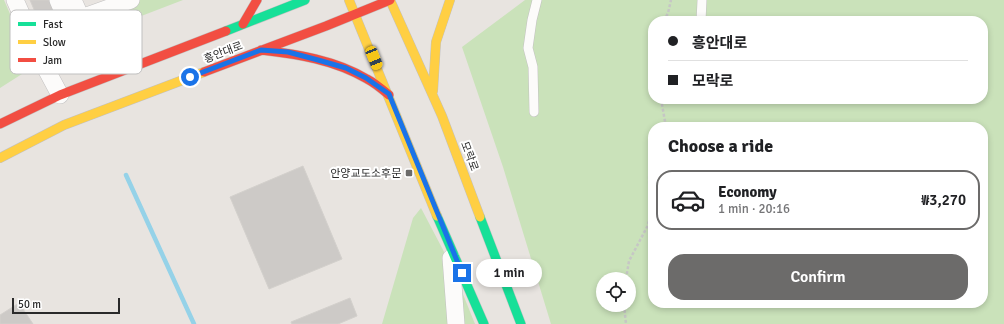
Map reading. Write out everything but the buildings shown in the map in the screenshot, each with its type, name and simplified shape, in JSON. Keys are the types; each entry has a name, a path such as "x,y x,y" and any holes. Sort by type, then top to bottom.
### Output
{"street":[{"path":"15,0 20,10"},
{"path":"58,0 66,10"},
{"path":"74,0 74,10"},
{"path":"103,10 131,0"},
{"path":"243,24 258,0"},
{"name":"흥안대로","path":"142,63 305,0"},
{"path":"349,0 389,94 450,248 484,324"},
{"name":"흥안대로","path":"0,158 64,125 390,0"},
{"name":"모락로","path":"390,0 442,116 521,324"},
{"path":"433,96 436,42 450,0"},
{"path":"261,50 288,52 346,68 366,78 389,94"},
{"path":"50,74 60,95"},
{"name":"흥안대로","path":"0,124 60,95 114,74"},
{"path":"450,248 456,324"}],"lane":[{"path":"534,112 533,67 528,48 532,20 537,0"},
{"path":"701,16 702,0"}],"path":[{"path":"666,16 671,0"},
{"path":"662,104 665,122"},
{"path":"627,272 629,261 648,224"},
{"path":"624,312 626,324"}],"green space":[{"path":"0,0 4,0 10,14 10,74 22,74 0,88"},
{"path":"137,0 183,0 142,16 142,10 113,10"},
{"path":"525,0 1004,0 1004,324 551,324 503,167 462,47"},
{"path":"421,208 452,267 475,324 382,324 413,218"}],"waterway":[{"path":"126,175 194,324"}],"traffic: fast":[{"path":"226,31 305,0"},
{"path":"437,216 484,324"},
{"path":"480,217 521,324"}],"traffic: slow":[{"path":"349,0 437,216"},
{"path":"390,0 442,116 480,217"},
{"path":"433,91 436,42 450,0"},
{"path":"0,158 64,125 204,72"}],"traffic: jam":[{"path":"243,24 257,0"},
{"path":"204,72 390,0"},
{"path":"142,63 226,31"},
{"path":"261,50 302,56 342,67 355,72 378,86 389,95"},
{"path":"0,124 60,95 114,74"}],"place":[{"name":"안양교도소후문","path":"409,173"}],"route":[{"path":"190,77 261,50 288,52 346,68 366,78 389,94 450,248 462,273"}]}
